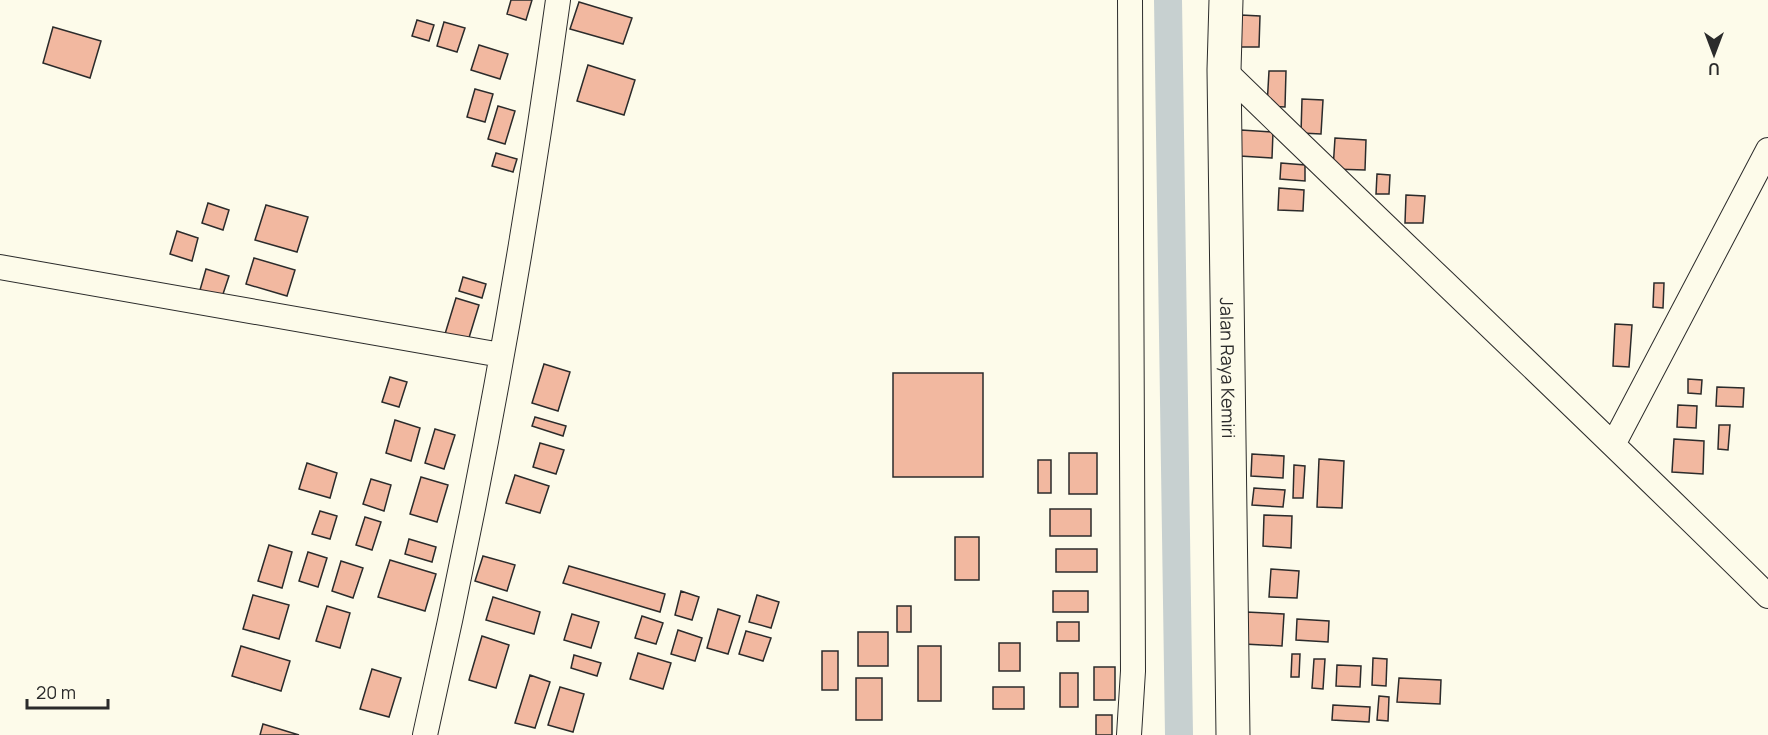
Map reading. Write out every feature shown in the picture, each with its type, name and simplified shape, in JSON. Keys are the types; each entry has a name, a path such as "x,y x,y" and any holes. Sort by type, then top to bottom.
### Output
{"main road":[{"name":"Jalan Raya Kemiri","path":"1226,0 1224,70 1233,735"}],"street":[{"path":"425,735 485,446 541,124 558,0"},
{"path":"1129,735 1133,671 1130,0"},
{"path":"1224,70 1505,343 1614,443 1768,596"},
{"path":"1614,443 1768,150"},
{"path":"0,267 501,355"}],"building":[{"path":"511,0 532,0 526,20 507,14"},
{"path":"579,2 632,18 623,44 570,29"},
{"path":"1241,15 1260,16 1259,47 1240,47"},
{"path":"417,20 434,25 429,41 412,36"},
{"path":"444,22 465,28 457,52 437,46"},
{"path":"53,27 101,41 90,78 43,63"},
{"path":"479,45 508,54 500,79 471,70"},
{"path":"588,65 635,80 624,115 577,101"},
{"path":"1269,71 1286,71 1285,107 1267,106"},
{"path":"475,89 493,94 485,122 467,117"},
{"path":"1302,99 1323,100 1321,134 1301,133"},
{"path":"498,106 515,111 505,144 488,139"},
{"path":"1241,130 1273,132 1272,158 1240,156"},
{"path":"1335,138 1366,140 1365,170 1333,169"},
{"path":"496,153 517,159 513,172 492,166"},
{"path":"1281,163 1305,165 1305,181 1280,179"},
{"path":"1377,174 1390,175 1389,194 1376,194"},
{"path":"1279,188 1304,190 1303,211 1278,210"},
{"path":"1406,195 1425,196 1423,223 1405,223"},
{"path":"208,203 229,210 223,230 202,223"},
{"path":"266,205 308,217 297,252 255,240"},
{"path":"177,231 198,238 192,261 170,254"},
{"path":"254,258 295,270 287,296 246,284"},
{"path":"206,269 229,276 220,303 198,297"},
{"path":"463,277 486,284 482,298 459,291"},
{"path":"1654,283 1664,283 1663,308 1653,307"},
{"path":"456,298 479,305 468,341 445,334"},
{"path":"1615,324 1632,325 1629,367 1613,366"},
{"path":"544,364 570,372 558,411 532,403"},
{"path":"893,373 983,373 983,477 893,477"},
{"path":"390,377 407,382 399,407 382,402"},
{"path":"1688,379 1702,380 1701,394 1688,393"},
{"path":"1717,387 1744,388 1743,407 1716,406"},
{"path":"1678,405 1697,406 1696,428 1677,427"},
{"path":"535,417 566,426 563,436 532,426"},
{"path":"395,420 420,428 411,461 386,453"},
{"path":"1719,425 1730,425 1728,450 1718,449"},
{"path":"435,429 455,435 444,469 425,463"},
{"path":"1674,439 1704,441 1703,474 1672,472"},
{"path":"540,443 564,450 556,474 533,467"},
{"path":"1069,453 1097,453 1097,494 1069,494"},
{"path":"1252,454 1284,456 1283,478 1251,476"},
{"path":"1319,459 1344,461 1342,508 1317,507"},
{"path":"1038,460 1051,460 1051,493 1038,493"},
{"path":"307,463 337,473 330,498 299,489"},
{"path":"1294,465 1305,466 1303,498 1293,498"},
{"path":"515,475 549,486 540,513 506,503"},
{"path":"421,477 448,485 437,522 410,514"},
{"path":"371,479 391,485 384,511 363,504"},
{"path":"1254,488 1285,490 1283,507 1252,505"},
{"path":"1050,509 1091,509 1091,536 1050,536"},
{"path":"320,511 337,516 330,539 312,534"},
{"path":"1264,515 1292,516 1291,548 1263,546"},
{"path":"365,517 381,522 372,550 356,545"},
{"path":"955,537 979,537 979,580 955,580"},
{"path":"409,539 436,547 432,562 405,554"},
{"path":"269,545 292,552 282,588 258,581"},
{"path":"1056,549 1097,549 1097,572 1056,572"},
{"path":"308,552 327,558 318,587 299,581"},
{"path":"483,556 515,565 507,591 475,581"},
{"path":"390,560 436,574 425,611 378,597"},
{"path":"341,561 363,568 353,598 332,591"},
{"path":"569,566 665,594 660,612 563,583"},
{"path":"1271,569 1299,571 1297,598 1269,597"},
{"path":"681,591 699,597 692,620 675,615"},
{"path":"1053,591 1088,591 1088,612 1053,612"},
{"path":"253,595 289,605 279,639 243,629"},
{"path":"757,595 779,602 771,628 749,622"},
{"path":"493,597 540,612 534,634 486,620"},
{"path":"327,606 350,613 340,648 316,641"},
{"path":"897,606 911,606 911,632 897,632"},
{"path":"718,609 740,616 728,654 707,648"},
{"path":"1246,612 1284,614 1282,646 1244,644"},
{"path":"572,614 599,622 591,648 564,640"},
{"path":"642,616 663,623 656,644 635,638"},
{"path":"1297,619 1329,621 1328,642 1296,640"},
{"path":"1057,622 1079,622 1079,641 1057,641"},
{"path":"678,630 702,638 695,661 671,654"},
{"path":"746,631 771,638 763,661 739,654"},
{"path":"858,632 888,632 888,666 858,666"},
{"path":"482,636 509,645 496,688 469,680"},
{"path":"999,643 1020,643 1020,671 999,671"},
{"path":"241,646 290,661 281,691 232,676"},
{"path":"918,646 941,646 941,701 918,701"},
{"path":"822,651 838,651 838,690 822,690"},
{"path":"638,653 671,663 663,689 630,679"},
{"path":"1292,654 1300,654 1299,677 1291,677"},
{"path":"574,655 601,663 597,676 571,668"},
{"path":"1373,658 1387,659 1386,686 1372,685"},
{"path":"1314,659 1325,659 1323,689 1312,688"},
{"path":"1337,665 1361,666 1360,687 1336,686"},
{"path":"1094,667 1115,667 1115,700 1094,700"},
{"path":"372,669 401,678 389,717 360,709"},
{"path":"1060,673 1078,673 1078,707 1060,707"},
{"path":"530,675 550,682 535,728 515,723"},
{"path":"856,678 882,678 882,720 856,720"},
{"path":"1399,678 1441,680 1440,704 1397,702"},
{"path":"560,687 584,694 573,732 548,725"},
{"path":"993,687 1024,687 1024,709 993,709"},
{"path":"1379,696 1389,697 1388,721 1377,720"},
{"path":"1333,705 1370,707 1369,722 1332,720"},
{"path":"1096,715 1112,715 1112,735 1096,735"},
{"path":"263,724 299,735 260,735"}],"waterway":[{"path":"1168,0 1179,735"}]}
